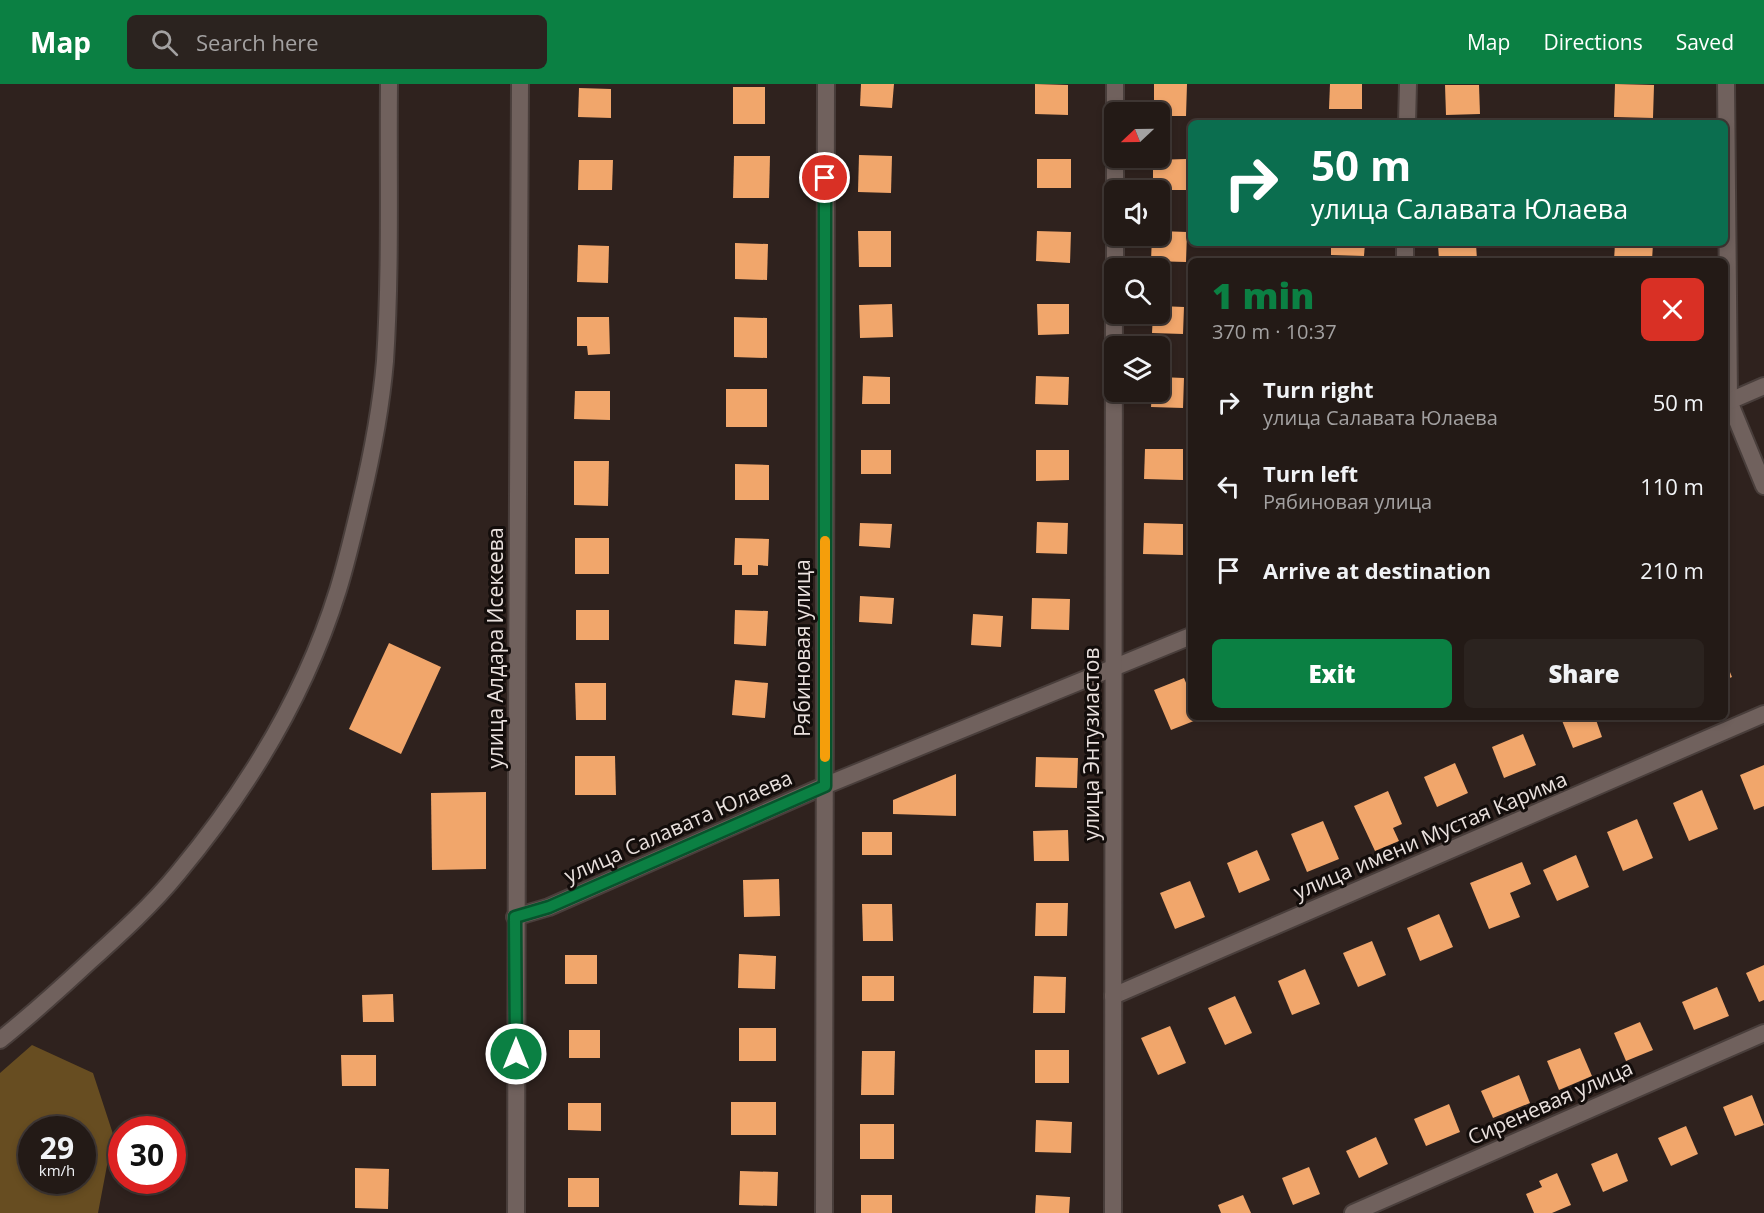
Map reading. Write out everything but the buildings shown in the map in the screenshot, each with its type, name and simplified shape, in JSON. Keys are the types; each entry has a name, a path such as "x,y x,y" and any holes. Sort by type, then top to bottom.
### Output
{"street":[{"path":"0,1040 130,924 177,875 207,837 270,741 297,691 322,635 350,550 378,423 384,362 388,246 388,84"},
{"name":"улица Алдара Исекеева","path":"516,1213 515,917 520,84"},
{"name":"Рябиновая улица","path":"824,1213 826,84"},
{"path":"1115,84 1115,102"},
{"path":"1407,120 1408,84"},
{"path":"1726,84 1726,120"},
{"name":"улица Энтузиастов","path":"1113,1213 1114,324"},
{"path":"1728,402 1764,386"},
{"path":"1728,404 1764,486"},
{"name":"улица Салавата Юлаева","path":"515,917 549,907 825,786 1188,637"},
{"name":"улица имени Мустая Карима","path":"1113,996 1764,714"},
{"name":"Сиреневая улица","path":"1353,1213 1764,1033"}],"shaded area":[{"path":"32,1045 93,1073 108,1119 108,1160 98,1213 0,1213 0,1073"}],"slow traffic":[{"path":"825,541 825,757"}],"route":[{"path":"516,1054 515,917 549,907 825,786 825,178"}]}
